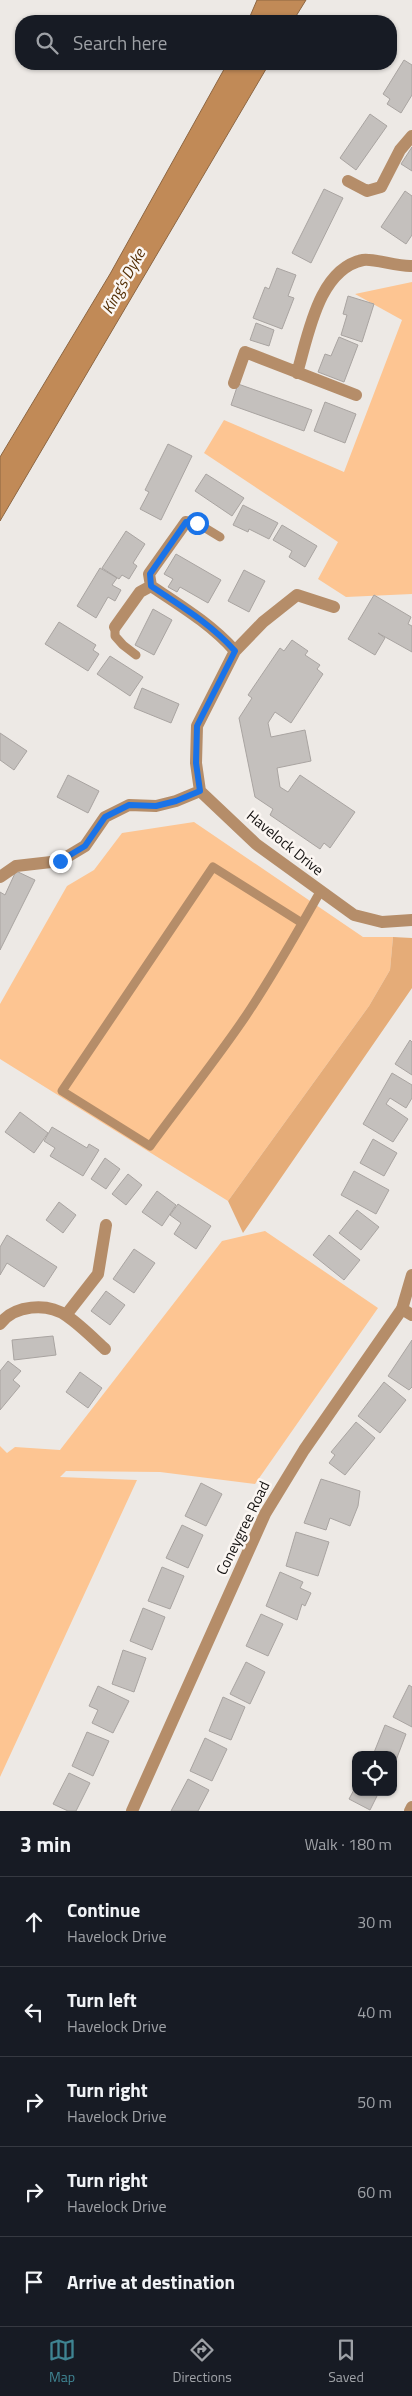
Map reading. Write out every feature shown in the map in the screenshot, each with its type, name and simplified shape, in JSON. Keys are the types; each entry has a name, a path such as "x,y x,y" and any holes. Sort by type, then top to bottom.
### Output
{"street":[{"path":"348,181 367,190 381,187 400,150 412,136"},
{"path":"297,374 319,300 337,272 364,259 399,267 412,266"},
{"path":"234,383 245,352 297,374 356,395"},
{"path":"151,586 150,574 186,522"},
{"path":"115,627 140,592 151,586"},
{"path":"151,586 194,614 221,635 235,651"},
{"path":"0,877 16,866 60,861 85,846 105,817 129,805 156,806 176,801 200,791 196,763 197,726 235,651 263,622 297,595 334,607"},
{"name":"Havelock Drive","path":"200,791 256,844 354,915 382,922 412,920"},
{"path":"66,1315 98,1274 106,1225"},
{"name":"Coneygree Road","path":"132,1811 265,1514 304,1450 407,1312 412,1275"},
{"path":"0,1324 4,1318 26,1307 54,1310 66,1315 105,1349"},
{"path":"410,1811 412,1807"}],"lane":[{"path":"186,522 197,523 220,536"},
{"path":"115,627 115,636 136,655"},
{"path":"302,923 213,867 62,1091 150,1146 242,1022 302,923 320,892"}],"shaded area":[{"path":"412,282 412,594 346,597 318,579 338,542 204,453 224,420 344,472 402,320 355,294"},
{"path":"194,822 363,937 393,937 390,970 369,1006 228,1201 0,1059 0,1004 67,886 94,870 122,833"},
{"path":"393,937 412,938 412,988 243,1233 228,1201 369,1006 390,970"},
{"path":"265,1231 378,1308 255,1484 160,1472 66,1471 60,1477 137,1480 0,1777 0,1446 7,1453 15,1447 60,1450 222,1241"}],"water":[{"path":"257,0 306,0 297,15 251,15"},
{"name":"King's Dyke","path":"224,70 265,70 0,521 0,457 110,274"}],"building":[{"path":"404,60 412,65 412,95 401,113 387,104 390,99 383,94"},
{"path":"370,114 387,126 356,170 340,158"},
{"path":"412,147 412,171 401,164"},
{"path":"324,189 343,198 311,263 292,253"},
{"path":"405,191 412,196 412,235 406,244 381,227"},
{"path":"277,268 296,275 288,296 294,298 282,329 253,318 265,287 269,289"},
{"path":"348,296 374,304 362,342 341,335 347,315 343,314"},
{"path":"256,323 274,330 269,346 250,340"},
{"path":"339,337 358,345 344,382 318,372 325,354 331,356"},
{"path":"238,384 312,410 304,431 231,405"},
{"path":"325,402 356,414 345,443 314,431"},
{"path":"168,444 192,456 161,520 140,509 149,492 145,490"},
{"path":"206,474 244,498 232,516 195,491"},
{"path":"243,505 278,523 269,539 249,529 248,532 233,525"},
{"path":"282,525 317,546 305,567 289,557 292,551 273,540"},
{"path":"126,531 145,544 133,563 137,566 129,579 122,575 119,579 102,568"},
{"path":"176,554 221,580 208,603 180,587 177,592 168,587 173,579 164,574"},
{"path":"100,568 117,578 112,585 121,590 115,601 108,597 96,618 77,606"},
{"path":"244,570 265,581 249,612 228,601"},
{"path":"374,595 411,617 408,624 412,626 412,652 378,633 385,638 375,655 348,639"},
{"path":"153,609 172,620 154,655 135,645"},
{"path":"59,622 96,645 93,650 99,654 88,671 45,644"},
{"path":"292,640 308,651 305,655 320,665 317,669 323,674 291,723 275,712 268,723 271,737 305,730 311,761 277,768 280,787 288,792 300,775 355,812 330,848 324,843 320,849 270,815 273,809 255,797 239,718 252,698 248,695 280,648 284,651"},
{"path":"110,656 143,677 130,696 97,674"},
{"path":"142,688 179,704 171,723 134,708"},
{"path":"0,733 27,751 14,770 0,760"},
{"path":"68,775 99,791 88,813 57,797"},
{"path":"16,871 35,880 0,950 0,892 5,895"},
{"path":"410,1040 412,1042 412,1075 395,1064"},
{"path":"392,1073 412,1085 412,1098 406,1108 390,1098 386,1104 408,1119 393,1142 363,1124"},
{"path":"20,1112 48,1133 34,1153 5,1132"},
{"path":"52,1127 87,1148 89,1144 99,1150 83,1176 50,1156 55,1148 44,1141"},
{"path":"373,1139 397,1153 384,1176 360,1163"},
{"path":"105,1158 120,1169 106,1189 91,1179"},
{"path":"354,1171 389,1190 376,1214 341,1195"},
{"path":"128,1174 142,1185 126,1205 112,1194"},
{"path":"157,1191 176,1205 162,1226 142,1212"},
{"path":"59,1202 76,1215 63,1233 46,1220"},
{"path":"178,1204 211,1226 196,1249 174,1234 181,1223 170,1215"},
{"path":"357,1210 379,1227 361,1250 339,1233"},
{"path":"7,1235 57,1267 44,1287 7,1263 0,1275 0,1247"},
{"path":"329,1235 360,1260 344,1280 313,1255"},
{"path":"134,1249 155,1263 134,1293 113,1279"},
{"path":"106,1291 125,1305 110,1325 91,1311"},
{"path":"53,1336 56,1355 14,1360 12,1340"},
{"path":"412,1340 412,1387 409,1390 388,1376"},
{"path":"8,1361 21,1371 13,1380 20,1386 0,1410 0,1371"},
{"path":"80,1372 102,1388 88,1408 66,1392"},
{"path":"384,1382 406,1400 380,1433 358,1416"},
{"path":"356,1422 375,1438 345,1475 329,1463 335,1455 331,1452"},
{"path":"321,1479 360,1491 358,1506 350,1526 330,1518 326,1530 304,1523"},
{"path":"201,1483 222,1494 206,1526 185,1516"},
{"path":"182,1525 203,1535 188,1568 166,1558"},
{"path":"296,1532 329,1542 318,1576 286,1566"},
{"path":"162,1567 184,1576 170,1609 148,1601"},
{"path":"280,1572 303,1582 300,1588 311,1593 305,1606 302,1604 297,1620 266,1606"},
{"path":"143,1608 165,1617 152,1650 130,1641"},
{"path":"261,1614 283,1624 268,1656 246,1646"},
{"path":"123,1650 146,1658 134,1692 112,1684"},
{"path":"246,1662 265,1672 250,1704 230,1694"},
{"path":"409,1685 412,1687 412,1727 393,1717"},
{"path":"98,1686 129,1701 113,1733 92,1723 98,1710 89,1706"},
{"path":"223,1697 245,1707 231,1740 209,1731"},
{"path":"385,1725 406,1734 397,1758 397,1751 375,1751"},
{"path":"87,1732 109,1741 93,1776 72,1766"},
{"path":"205,1738 227,1749 212,1781 190,1771"},
{"path":"69,1773 90,1783 76,1811 68,1811 53,1804"},
{"path":"188,1779 209,1790 198,1811 171,1811"},
{"path":"352,1793 352,1796 377,1796 370,1810 349,1799"}],"route":[{"path":"60,861 85,846 105,817 129,805 156,806 176,801 200,791 196,763 197,726 235,651 221,635 194,614 151,586 150,574 186,522 197,523"}]}
